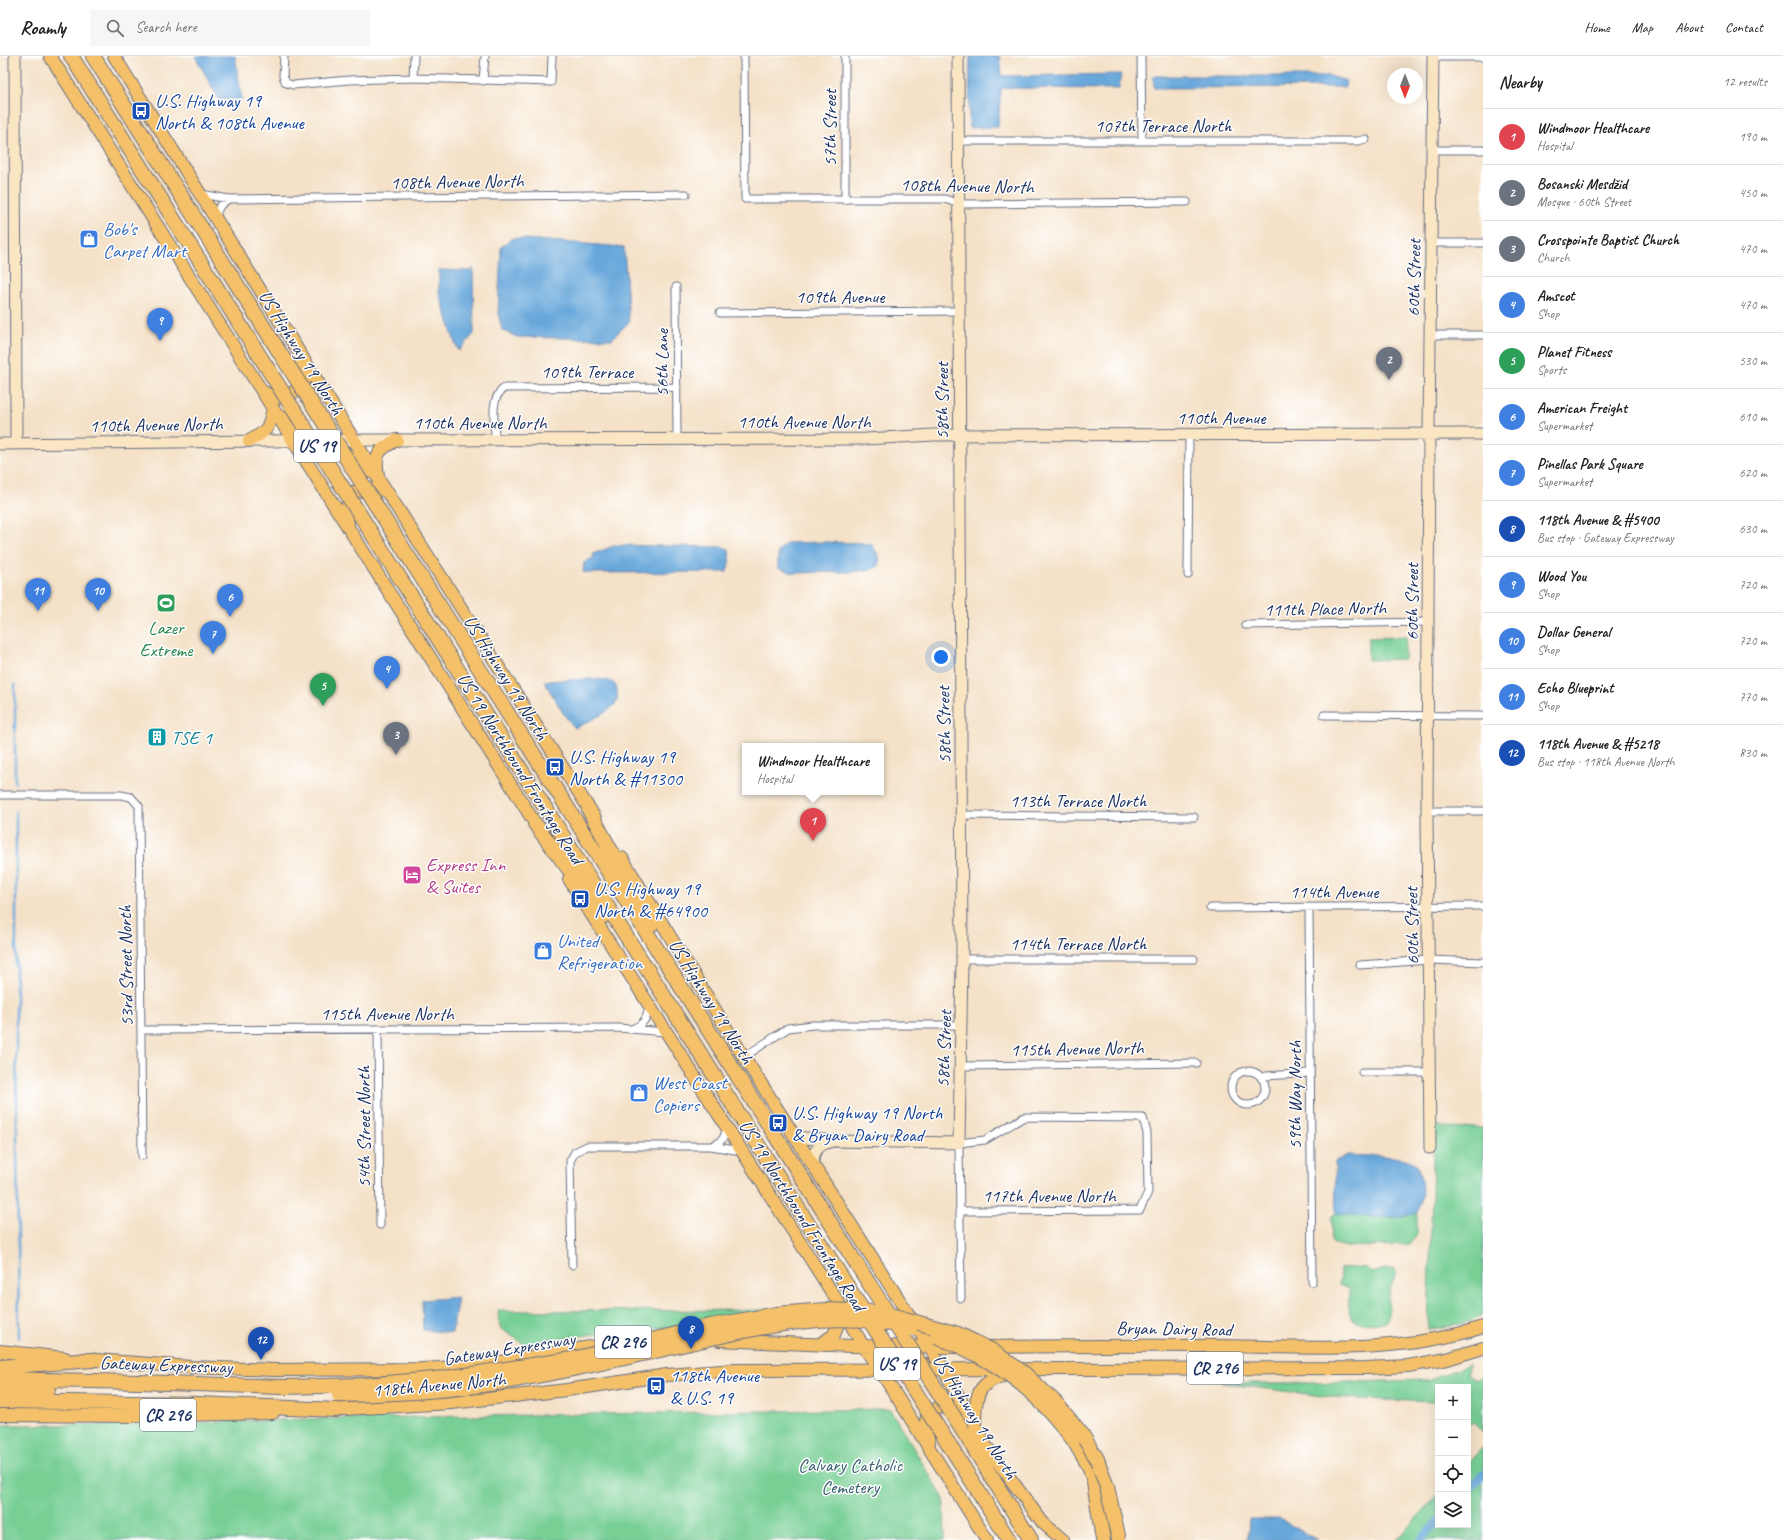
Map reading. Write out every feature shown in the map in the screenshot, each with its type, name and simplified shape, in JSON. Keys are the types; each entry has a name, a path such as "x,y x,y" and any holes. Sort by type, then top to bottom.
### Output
{"highway":[{"name":"US Highway 19 North","path":"71,56 1009,1540"},
{"name":"US Highway 19 North","path":"93,56 863,1274 969,1428 1031,1540"},
{"path":"589,810 635,893 692,1005"},
{"path":"535,824 590,898 652,976"},
{"name":"Gateway Expressway","path":"0,1388 364,1385 445,1378 572,1359 710,1326 776,1314 826,1310 880,1312 958,1334 991,1350 1025,1374 1056,1403 1081,1433 1097,1459 1107,1487 1119,1540"},
{"name":"Gateway Expressway","path":"0,1378 138,1387 348,1395 454,1388 535,1377 767,1326 803,1321 855,1320 903,1326 948,1340 989,1361 1038,1399 1073,1439 1090,1468 1094,1482 1104,1540"},
{"path":"0,1367 92,1360"},
{"path":"0,1400 199,1404 336,1410"}],"main road":[{"name":"US 19 Northbound Frontage Road","path":"50,56 665,1032 843,1310 863,1346 932,1451 987,1540"},
{"path":"114,56 354,440 589,810 609,838 744,1057 944,1370 958,1395 969,1428 986,1446"},
{"path":"263,392 277,398 291,394 302,385 305,379 304,369 298,349"},
{"path":"324,391 325,408 322,476 325,492"},
{"path":"273,408 293,427 324,440 343,451 379,478"},
{"path":"249,441 265,431 270,425 273,408"},
{"path":"379,478 376,464 378,455 384,447 397,440"},
{"path":"348,528 346,511 348,501 353,492 377,488 388,492"},
{"path":"834,1297 842,1303 852,1306 863,1306 868,1304 874,1301 882,1290 883,1276"},
{"path":"820,1344 834,1335 843,1310"},
{"path":"880,1370 892,1351 907,1332 907,1314"},
{"name":"Bryan Dairy Road","path":"863,1346 892,1351 929,1347 1136,1345 1368,1347 1410,1344 1459,1335 1483,1327"},
{"path":"854,1331 892,1351 906,1366 934,1378 958,1395"},
{"name":"118th Avenue North","path":"0,1352 191,1367 310,1371 386,1370 477,1366 596,1345 642,1340 726,1340 863,1346"},
{"path":"902,1406 900,1392 906,1366 929,1347"},
{"name":"Bryan Dairy Road","path":"880,1370 906,1366 944,1370 1366,1368 1408,1366 1447,1359 1483,1348"},
{"name":"118th Avenue North","path":"0,1415 149,1416 336,1410 466,1401 714,1371 786,1368 880,1370"},
{"path":"969,1428 977,1394 985,1382 1000,1376 1038,1369"},
{"path":"932,1451 925,1429 927,1416 939,1407 952,1406 986,1446 1043,1523 1062,1540"}],"street":[{"path":"15,56 16,444"},
{"path":"284,56 283,76 286,83 293,85 349,80 413,78 550,82 552,56"},
{"path":"413,78 414,56"},
{"path":"483,81 485,56"},
{"name":"108th Avenue North","path":"744,56 745,199 945,200 959,204 1187,202"},
{"name":"57th Street","path":"845,56 846,200"},
{"name":"58th Street","path":"958,56 962,815 962,1025 959,1066 959,1211 961,1298"},
{"path":"1141,56 1142,141"},
{"path":"1433,57 1483,57"},
{"name":"60th Street","path":"1430,1148 1431,1072 1427,811 1429,622 1428,434 1432,243 1433,57"},
{"name":"107th Terrace North","path":"958,141 1350,141 1366,139"},
{"path":"1432,150 1483,150"},
{"name":"108th Avenue North","path":"199,194 229,199 686,194"},
{"path":"216,221 217,211 220,204 229,199"},
{"path":"1432,243 1483,243"},
{"name":"56th Lane","path":"676,286 677,439"},
{"name":"109th Avenue","path":"720,313 959,311"},
{"path":"1430,335 1483,335"},
{"name":"109th Terrace","path":"495,439 495,399 498,393 504,388 677,386"},
{"name":"110th Avenue","path":"959,435 1483,434"},
{"name":"110th Avenue North","path":"0,444 292,440 866,439 959,435"},
{"path":"1188,575 1189,435"},
{"name":"111th Place North","path":"1245,624 1429,622"},
{"path":"1324,715 1483,716"},
{"name":"53rd Street North","path":"0,795 113,795 131,797 139,806 142,1156"},
{"path":"1427,811 1483,811"},
{"name":"113th Terrace North","path":"962,815 1194,817"},
{"name":"114th Avenue","path":"1210,908 1483,906"},
{"name":"59th Way North","path":"1309,907 1312,1282"},
{"name":"114th Terrace North","path":"962,959 1194,959"},
{"path":"1360,965 1429,960 1483,962"},
{"path":"632,1029 644,1022 647,1017 649,1006"},
{"path":"744,1057 788,1028 813,1025 962,1025"},
{"name":"54th Street North","path":"378,1029 380,1225"},
{"name":"115th Avenue North","path":"142,1030 632,1029 634,1031 665,1032"},
{"name":"115th Avenue North","path":"959,1066 1196,1063"},
{"path":"1250,1071 1261,1078 1265,1090 1258,1102 1246,1105 1234,1099 1230,1086 1237,1075 1250,1071"},
{"path":"1362,1072 1431,1072"},
{"path":"1261,1078 1266,1076 1310,1073"},
{"name":"117th Avenue North","path":"959,1143 985,1140 1024,1117 1143,1118 1147,1133 1148,1192 1140,1210 959,1211"},
{"path":"711,1146 720,1143 725,1136 726,1127"},
{"path":"796,1137 833,1141 959,1143"},
{"path":"813,1164 813,1157 816,1148 822,1144 833,1141"},
{"path":"572,1265 570,1161 576,1152 587,1146 711,1146 732,1148 742,1151"}],"green space":[{"path":"1406,637 1404,659 1368,660 1368,638"},
{"path":"1434,1127 1483,1128 1483,1315 1459,1325 1428,1329"},
{"path":"1336,1213 1397,1217 1417,1213 1417,1235 1410,1244 1347,1247 1334,1244 1331,1240 1332,1216"},
{"path":"1364,1267 1373,1273 1387,1269 1396,1271 1388,1299 1388,1316 1385,1323 1364,1323 1354,1320 1349,1309 1349,1289 1339,1285 1340,1268"},
{"path":"806,1310 720,1326 630,1329 524,1344 500,1328 498,1311"},
{"path":"1469,1365 1468,1374 1476,1379 1483,1378 1483,1433 1475,1422 1471,1423 1471,1384 1435,1384 1435,1403 1337,1398 1222,1383 1313,1383 1427,1380"},
{"name":"Calvary Catholic Cemetery","path":"890,1409 944,1499 945,1540 2,1540 0,1425 126,1425 305,1419"},
{"path":"1483,1447 1483,1540 1396,1540 1435,1498 1435,1528 1471,1528 1471,1460"}],"water":[{"path":"195,56 235,56 242,99 219,100"},
{"path":"970,56 1000,56 1002,76 1121,74 1119,89 1001,88 998,127 969,128"},
{"path":"1153,76 1330,76 1346,81 1345,87 1154,88"},
{"path":"512,238 624,247 629,322 612,339 517,337 502,330 498,313 501,247"},
{"path":"473,268 474,334 459,351 455,343 439,292 439,270 473,271"},
{"path":"786,543 862,543 872,545 879,556 879,566 870,570 847,572 793,573 778,568 778,552"},
{"path":"616,545 723,547 729,549 730,559 727,572 583,572 584,563 594,557 593,554"},
{"path":"589,679 611,681 616,687 618,696 615,704 608,710 575,728 565,716 544,681"},
{"path":"1347,1155 1401,1158 1417,1164 1422,1194 1417,1213 1397,1217 1387,1217 1336,1213 1335,1162"},
{"path":"458,1297 452,1333 423,1330 422,1300"},
{"path":"1249,1519 1280,1519 1317,1540 1248,1540"}],"waterway":[{"path":"15,685 15,783"},
{"path":"16,811 16,1038 19,1338"},
{"path":"1471,1487 1483,1475"},
{"path":"1421,1540 1435,1524"}],"place":[{"name":"U.S. Highway 19 North & 108th Avenue","path":"141,111"},
{"name":"Bob's Carpet Mart","path":"89,239"},
{"name":"Wood You","path":"160,341"},
{"name":"Bosanski Mesdžid","path":"1389,380"},
{"name":"Lazer Extreme","path":"166,603"},
{"name":"Echo Blueprint","path":"38,611"},
{"name":"Dollar General","path":"98,611"},
{"name":"American Freight","path":"230,617"},
{"name":"Pinellas Park Square","path":"213,654"},
{"name":"Amscot","path":"387,689"},
{"name":"Planet Fitness","path":"323,706"},
{"name":"TSE 1","path":"157,737"},
{"name":"Crosspointe Baptist Church","path":"396,755"},
{"name":"U.S. Highway 19 North & #11300","path":"555,767"},
{"name":"Windmoor Healthcare","path":"813,841"},
{"name":"Express Inn & Suites","path":"412,875"},
{"name":"U.S. Highway 19 North & #64900","path":"580,899"},
{"name":"United Refrigeration","path":"543,951"},
{"name":"West Coast Copiers","path":"639,1093"},
{"name":"U.S. Highway 19 North & Bryan Dairy Road","path":"778,1123"},
{"name":"118th Avenue & #5400","path":"691,1349"},
{"name":"118th Avenue & #5218","path":"261,1360"},
{"name":"118th Avenue & U.S. 19","path":"656,1386"}]}
